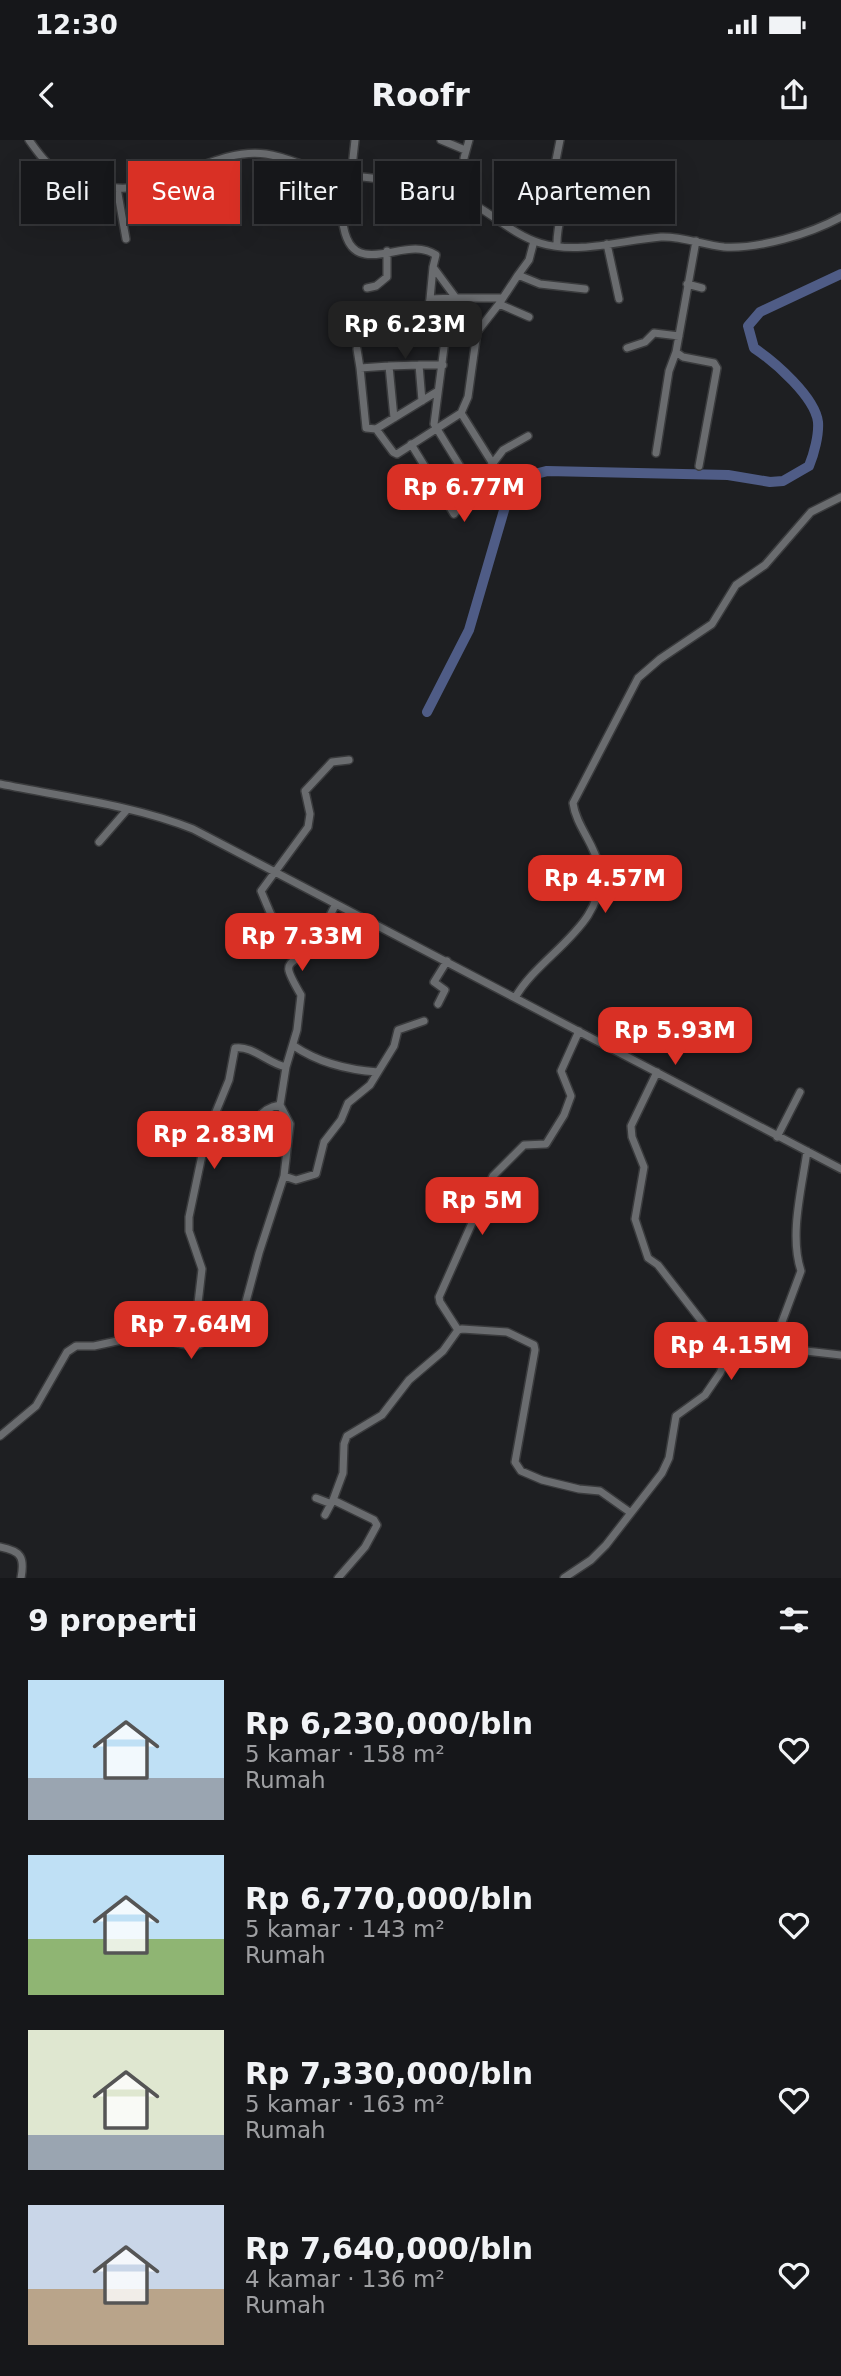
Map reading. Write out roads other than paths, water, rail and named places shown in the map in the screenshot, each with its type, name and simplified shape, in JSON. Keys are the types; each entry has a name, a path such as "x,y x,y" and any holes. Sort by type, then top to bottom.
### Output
{"street":[{"path":"29,140 44,163 59,173 117,188 145,185 243,152 268,154 291,161"},
{"path":"350,161 355,140"},
{"path":"441,140 466,150"},
{"path":"466,161 469,140"},
{"path":"557,246 557,219 566,192 566,179 554,170 560,140"},
{"path":"117,188 127,239"},
{"path":"480,208 534,241 574,248 666,237 739,247 800,234 841,217"},
{"path":"343,224 350,242 357,251 366,254 422,249 436,255 424,332"},
{"path":"376,429 394,454 461,413 468,397 477,332 529,260 534,241"},
{"path":"656,453 669,371 676,352 696,241"},
{"path":"607,244 619,299"},
{"path":"368,288 376,286 387,277 387,251"},
{"path":"433,267 456,298"},
{"path":"518,275 540,284 585,289"},
{"path":"687,284 702,288"},
{"path":"430,299 501,301 529,317"},
{"path":"446,332 435,428 474,489"},
{"path":"392,334 477,332"},
{"path":"627,348 634,348 654,333 679,336"},
{"path":"357,349 366,428 376,429 438,391"},
{"path":"676,352 683,357 714,363 717,368 699,466"},
{"path":"419,365 422,401"},
{"path":"360,368 443,365"},
{"path":"389,366 394,418"},
{"path":"461,413 493,464"},
{"path":"411,444 454,514 503,450 528,436"},
{"path":"515,998 529,976 581,926 594,905 600,882 598,863 592,843 573,803 634,683 660,659 712,624 736,585 769,561 811,512 841,497"},
{"path":"266,940 272,917 261,891 308,827 310,814 304,790 332,762 349,761"},
{"path":"0,784 77,798 184,825 841,1170"},
{"path":"99,842 126,811"},
{"path":"0,1436 36,1406 71,1347 94,1346 145,1335 194,1347 200,1344 209,1328 214,1325 236,1327 240,1324 284,1176 290,1124 280,1105 286,1067 294,1046 301,995 290,980 290,965 316,941 335,904"},
{"path":"438,1004 445,990 433,982 447,961"},
{"path":"284,1176 296,1180 316,1174 324,1142 341,1120 348,1103 370,1085 394,1046 398,1030 424,1021"},
{"path":"458,1330 439,1297 493,1176 524,1145 547,1144 564,1115 571,1096 561,1071 579,1031"},
{"path":"294,1046 315,1059 334,1065 378,1072"},
{"path":"209,1328 198,1312 202,1269 189,1231 189,1217 206,1136 229,1080 235,1048 242,1047 286,1067"},
{"path":"657,1072 631,1126 632,1137 644,1167 636,1224 648,1258 658,1265 707,1328 731,1349"},
{"path":"777,1137 800,1092"},
{"path":"248,1150 254,1124 259,1116 265,1110 280,1105"},
{"path":"564,1578 598,1554 666,1466 676,1416 705,1395 720,1373 731,1349 747,1338 771,1335 782,1326 801,1270 797,1261 798,1215 807,1151"},
{"path":"325,1515 343,1472 347,1436 382,1415 409,1380 443,1351 458,1330"},
{"path":"458,1330 507,1332 534,1345 523,1428 515,1462 521,1471 542,1480 600,1491 631,1513"},
{"path":"806,1351 841,1355"},
{"path":"316,1499 331,1502 374,1520 377,1525 365,1547 338,1578"},
{"path":"0,1547 21,1554 21,1578"}],"waterway":[{"path":"427,712 469,630 507,500 522,480 547,471 728,475 770,482 783,481 809,466 818,433 815,412 793,381 754,348 748,326 760,312 841,274"}]}
